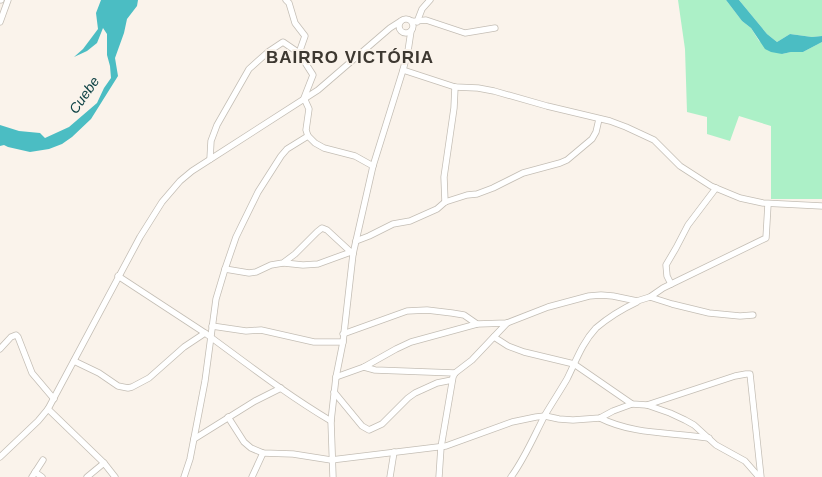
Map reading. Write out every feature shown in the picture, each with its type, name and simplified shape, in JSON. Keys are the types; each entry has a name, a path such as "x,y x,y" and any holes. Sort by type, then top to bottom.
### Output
{"street":[{"path":"0,22 8,0"},
{"path":"286,0 289,3 295,23 304,36 299,53"},
{"path":"333,477 331,460 331,421 352,253 373,166 403,70 410,42 411,31 414,22 430,0"},
{"path":"0,457 38,421 48,409 118,276 162,202 180,181 210,159 327,84 353,59 390,28 401,21 406,19 414,22 426,20 465,33 495,28"},
{"path":"401,21 399,26 410,42"},
{"path":"390,28 408,33 411,31"},
{"path":"210,159 211,141 217,125 249,68 283,42 299,53 313,75 304,98 309,109 306,130 308,136 321,147 355,156 373,166"},
{"path":"403,70 455,87 478,88 494,91 626,127 654,140 680,166 716,188 751,202 822,206"},
{"path":"445,202 444,177 451,130 455,87"},
{"path":"356,241 392,224 410,221 437,209 445,202 467,195 477,194 523,173 560,164 592,139 600,119"},
{"path":"184,477 190,459 205,381 216,299 225,268 236,238 258,192 287,149 308,136"},
{"path":"671,284 667,276 666,265 688,225 716,188"},
{"path":"511,477 568,377 582,347 597,328 615,313 638,301 650,297 671,284 766,238 768,204"},
{"path":"283,263 295,254 322,228 327,230 352,253"},
{"path":"225,268 249,273 256,272 271,265 283,263 303,265 318,264 352,253"},
{"path":"118,276 205,333 244,363 306,406 331,421"},
{"path":"336,378 364,367 412,342 477,324 507,323 548,307 589,296 613,296 638,301"},
{"path":"650,297 709,313 740,316 753,315"},
{"path":"343,334 407,311 427,310 464,315 477,324"},
{"path":"439,477 441,447 452,380 455,373 472,360 507,323"},
{"path":"212,326 246,331 261,330 314,342 342,342"},
{"path":"74,361 99,373 118,386 128,388 149,378 184,347 205,333"},
{"path":"0,349 11,337 16,335 32,373 54,399"},
{"path":"494,337 508,346 524,352 574,364 632,404"},
{"path":"364,367 375,370 455,373"},
{"path":"647,405 735,376 750,374 760,477"},
{"path":"334,392 362,426 370,430 382,424 415,393 437,383 452,380"},
{"path":"194,439 255,401 281,388"},
{"path":"600,418 613,411 632,404 647,405 670,413 694,425 716,445 745,461 760,477"},
{"path":"48,409 104,463 115,477"},
{"path":"228,417 244,442 251,448 263,453 306,455 331,460 451,445 512,422 545,416 558,419 600,418 624,428 647,432 691,435 709,438"},
{"path":"390,477 394,452"},
{"path":"252,477 263,453"},
{"path":"42,477 33,475 43,460"},
{"path":"87,477 104,463"}],"green space":[{"path":"678,0 726,0 742,21 751,28 759,41 782,54 803,52 822,42 822,199 771,199 771,126 739,116 730,141 707,134 707,117 687,112 685,49"},
{"path":"739,0 822,0 822,36 812,37 790,34 777,42 767,34"}],"water":[{"path":"101,0 138,0 137,6 127,19 124,33 115,58 118,76 91,119 72,137 62,144 49,149 30,152 4,145 0,146 0,125 19,131 40,133 45,138 69,127 97,103 104,88 111,78 107,55 107,34 103,28 97,43 87,51 74,57 83,49 98,29 96,13"},
{"path":"726,0 739,0 767,34 777,42 790,34 812,37 822,36 822,42 803,52 782,54 771,52 765,49 751,28 742,21"}],"district":[{"name":"BAIRRO VICTÓRIA","path":"350,57"}],"water label":[{"name":"Cuebe","path":"84,95"}]}
